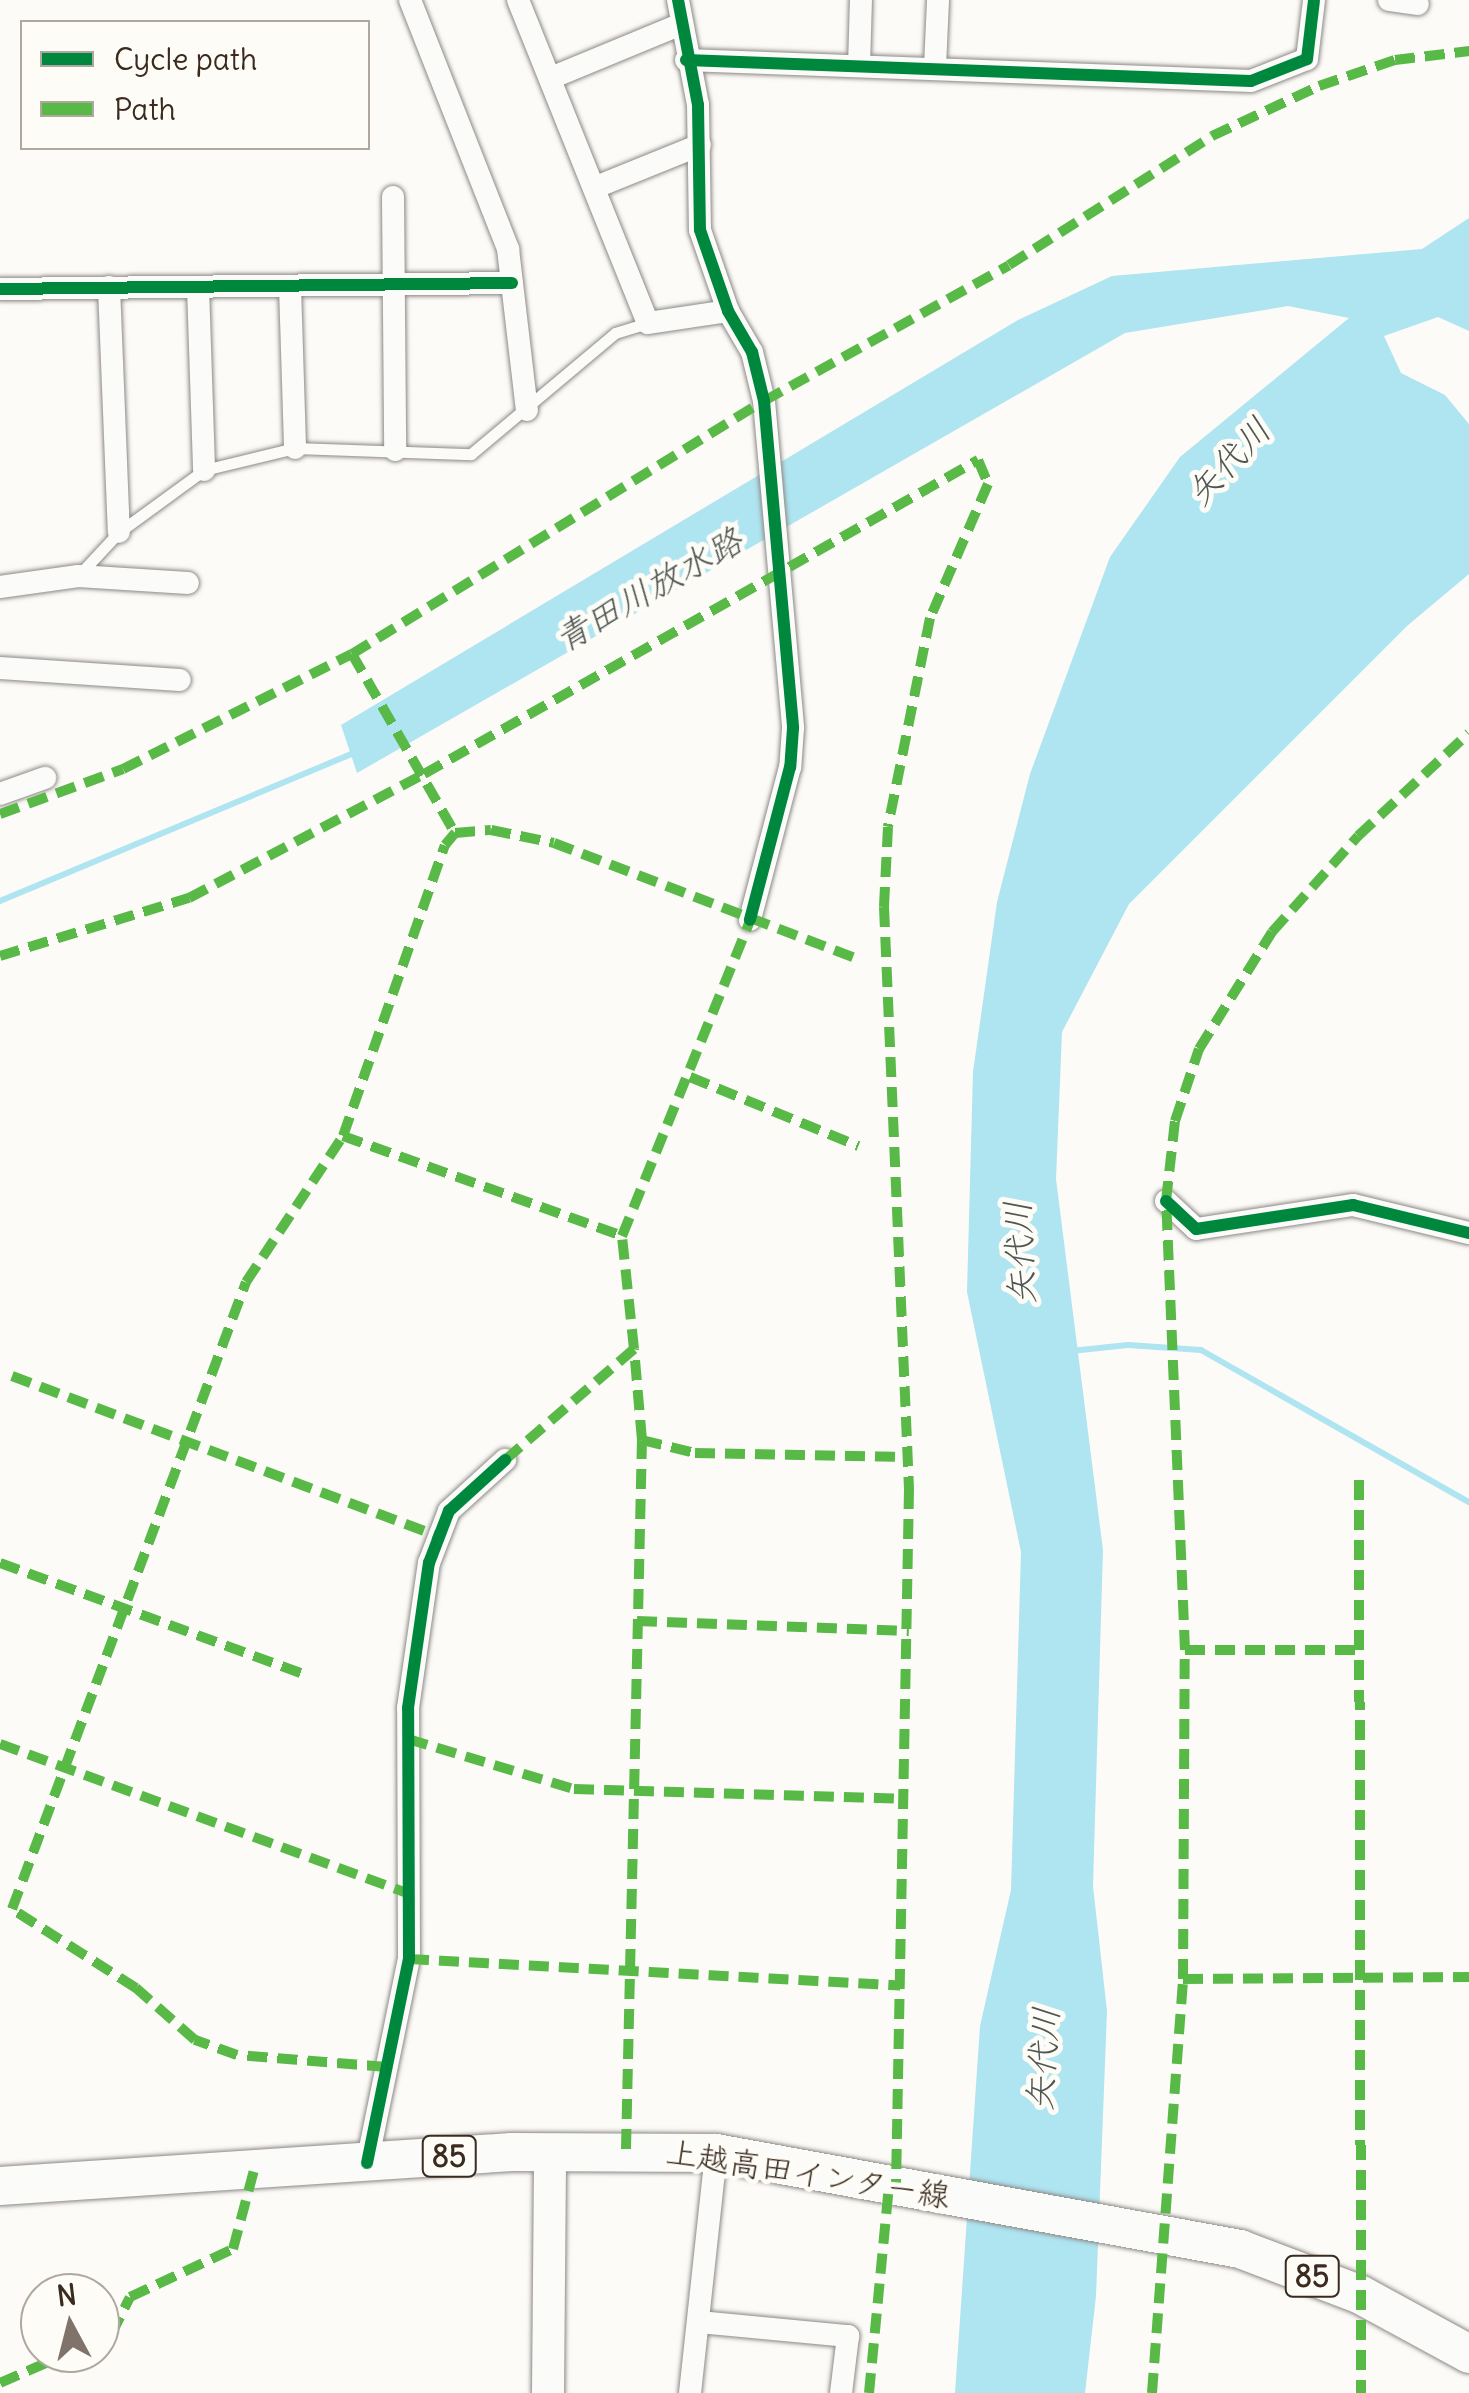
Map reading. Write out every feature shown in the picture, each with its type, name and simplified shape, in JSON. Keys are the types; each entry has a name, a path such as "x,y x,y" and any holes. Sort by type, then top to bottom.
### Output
{"main road":[{"name":"上越高田インター線","path":"0,2186 550,2152 716,2153 896,2188 1143,2228 1240,2250 1308,2274 1469,2354"}],"street":[{"path":"410,0 508,249 527,410"},
{"path":"518,0 648,323 728,311"},
{"path":"678,0 700,145 700,230 728,311 752,352 764,400 775,576 792,747 750,920"},
{"path":"859,66 860,0"},
{"path":"935,67 938,0"},
{"path":"686,60 1252,81 1307,59 1314,0"},
{"path":"1389,0 1418,4"},
{"path":"551,78 680,25"},
{"path":"596,186 700,145"},
{"path":"393,198 396,450"},
{"path":"0,289 512,282"},
{"path":"198,286 204,470"},
{"path":"290,287 295,448"},
{"path":"110,288 119,532"},
{"path":"0,587 78,576 188,583"},
{"path":"0,668 180,680"},
{"path":"0,794 45,778"},
{"path":"1166,1201 1196,1229 1353,1205 1469,1233"},
{"path":"367,2163 408,1960 408,1708 429,1563 449,1511 505,1460"},
{"path":"548,2393 550,2152"},
{"path":"690,2393 716,2153"},
{"path":"698,2322 848,2336 841,2393"}],"lane":[{"path":"78,576 119,532 204,470 295,448 471,454 615,333 648,323"}],"water":[{"name":"矢代川","path":"1469,218 1469,331 1438,317 1384,336 1401,373 1445,395 1469,424 1469,574 1407,626 1129,904 1062,1032 1056,1179 1103,1550 1093,1886 1107,2011 1096,2296 1085,2393 955,2393 980,2026 1011,1890 1021,1552 967,1292 973,1072 997,902 1030,774 1110,557 1180,457 1349,318 1288,306 1125,333 357,773 341,725 1018,320 1112,276 1422,249"}],"waterway":[{"name":"青田川放水路","path":"0,901 359,751"},
{"path":"1071,1351 1128,1345 1201,1350 1469,1502"}],"marked path":[{"path":"0,814 123,769 352,654 764,401 1009,265 1212,136 1319,86 1395,60 1469,51"},
{"path":"0,956 189,898 424,774 978,460 988,484 930,618 888,827 884,907 909,1489 896,2187"},
{"path":"352,654 455,833"},
{"path":"1152,2393 1183,1979 1185,1650 1166,1201 1175,1121 1199,1049 1272,932 1358,836 1469,733"},
{"path":"387,2067 237,2055 195,2040 136,1988 12,1909 246,1282 343,1136 445,845 455,833 491,830 554,843 861,960"},
{"path":"505,1460 634,1349 622,1236 750,920"},
{"path":"690,1077 858,1146"},
{"path":"343,1136 622,1236"},
{"path":"626,2149 642,1440 634,1349"},
{"path":"12,1376 437,1536"},
{"path":"642,1440 695,1453 907,1457"},
{"path":"1359,1480 1361,2393"},
{"path":"0,1563 303,1674"},
{"path":"637,1621 909,1631"},
{"path":"1185,1650 1361,1650"},
{"path":"408,1739 574,1789 903,1799"},
{"path":"0,1744 409,1894"},
{"path":"409,1959 900,1986"},
{"path":"1183,1979 1469,1977"},
{"path":"120,2317 130,2297 233,2249 254,2170"},
{"path":"869,2393 889,2186"},
{"path":"0,2383 23,2373"}],"cycle path":[{"path":"678,0 698,105 700,230 728,311 752,352 764,401 793,728 790,767 750,920"},
{"path":"686,60 1251,81 1307,59 1314,0"},
{"path":"0,289 512,283"},
{"path":"1166,1201 1196,1229 1353,1205 1469,1233"},
{"path":"367,2163 409,1959 408,1708 429,1563 449,1511 505,1460"}]}
